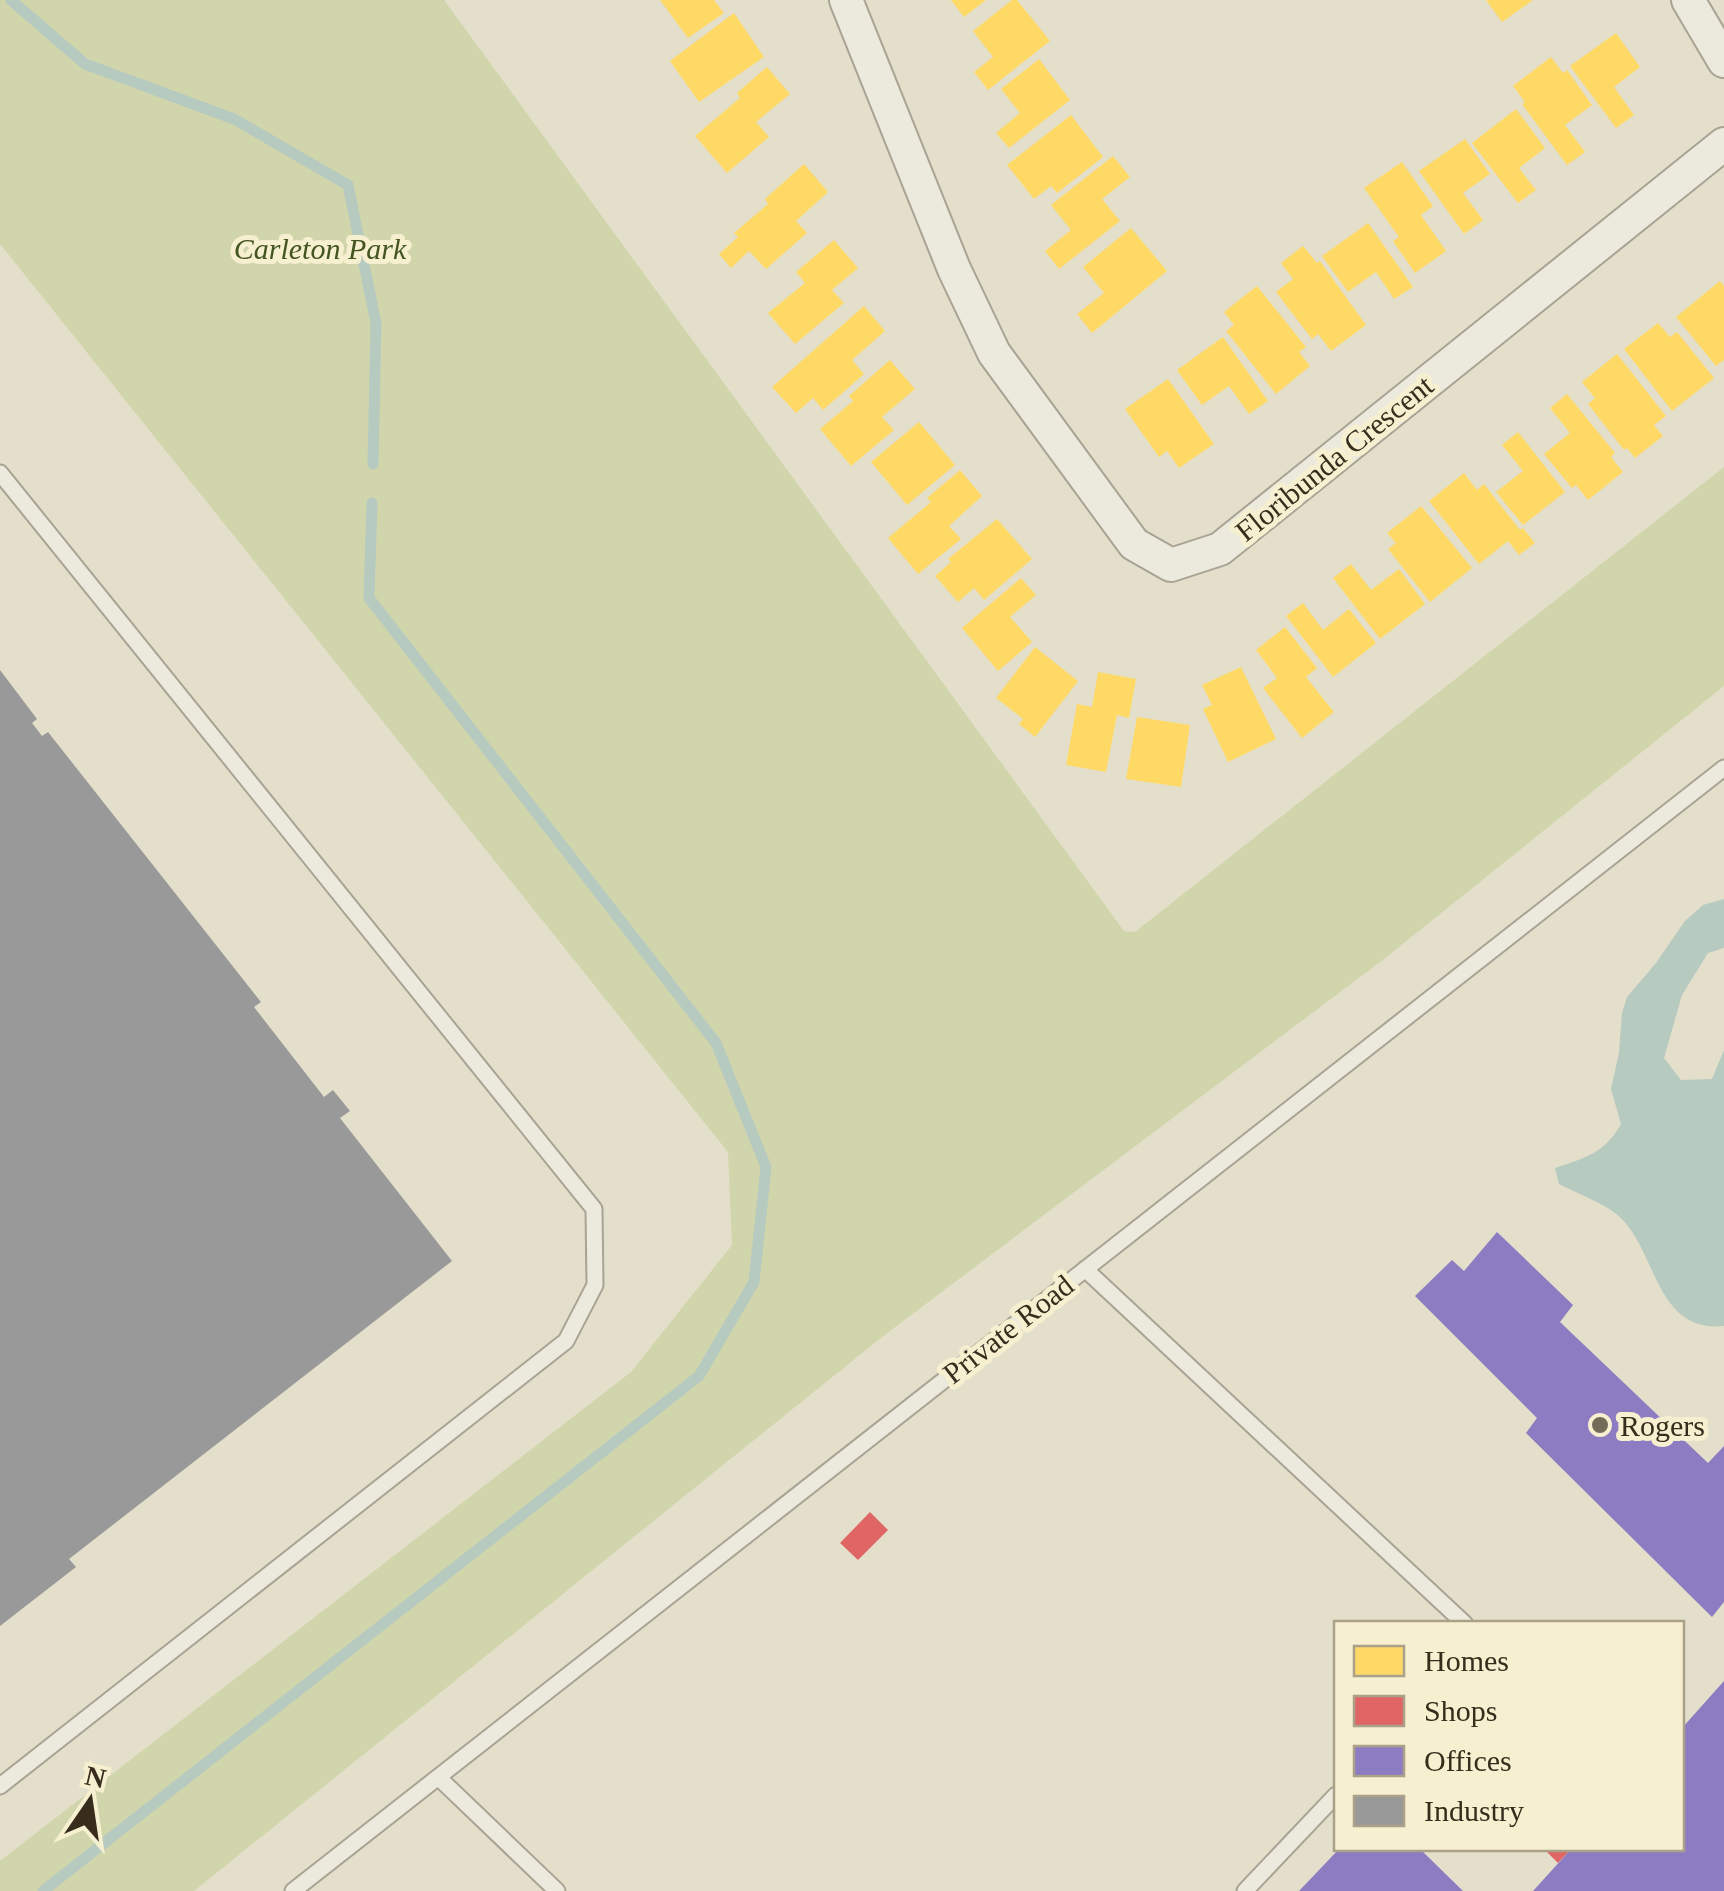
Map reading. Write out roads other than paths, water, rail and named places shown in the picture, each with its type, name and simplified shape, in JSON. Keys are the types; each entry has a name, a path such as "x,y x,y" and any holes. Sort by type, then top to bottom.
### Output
{"street":[{"name":"Floribunda Crescent","path":"846,0 954,269 994,353 1134,544 1171,566 1220,549 1724,144"},
{"path":"1688,0 1724,61"}],"lane":[{"path":"0,473 594,1209 596,1286 566,1342 0,1786"},
{"name":"Private Road","path":"293,1891 1724,768"},
{"path":"1085,1269 1462,1621"},
{"path":"438,1776 556,1891"},
{"path":"1245,1891 1334,1797"}],"waterway":[{"path":"11,0 85,64 234,119 348,185 376,323 373,464"},
{"path":"43,1891 699,1376 754,1282 766,1167 716,1043 369,598 372,503"}],"place":[{"name":"Rogers","path":"1600,1425"}],"park label":[{"name":"Carleton Park","path":"320,248"}]}
